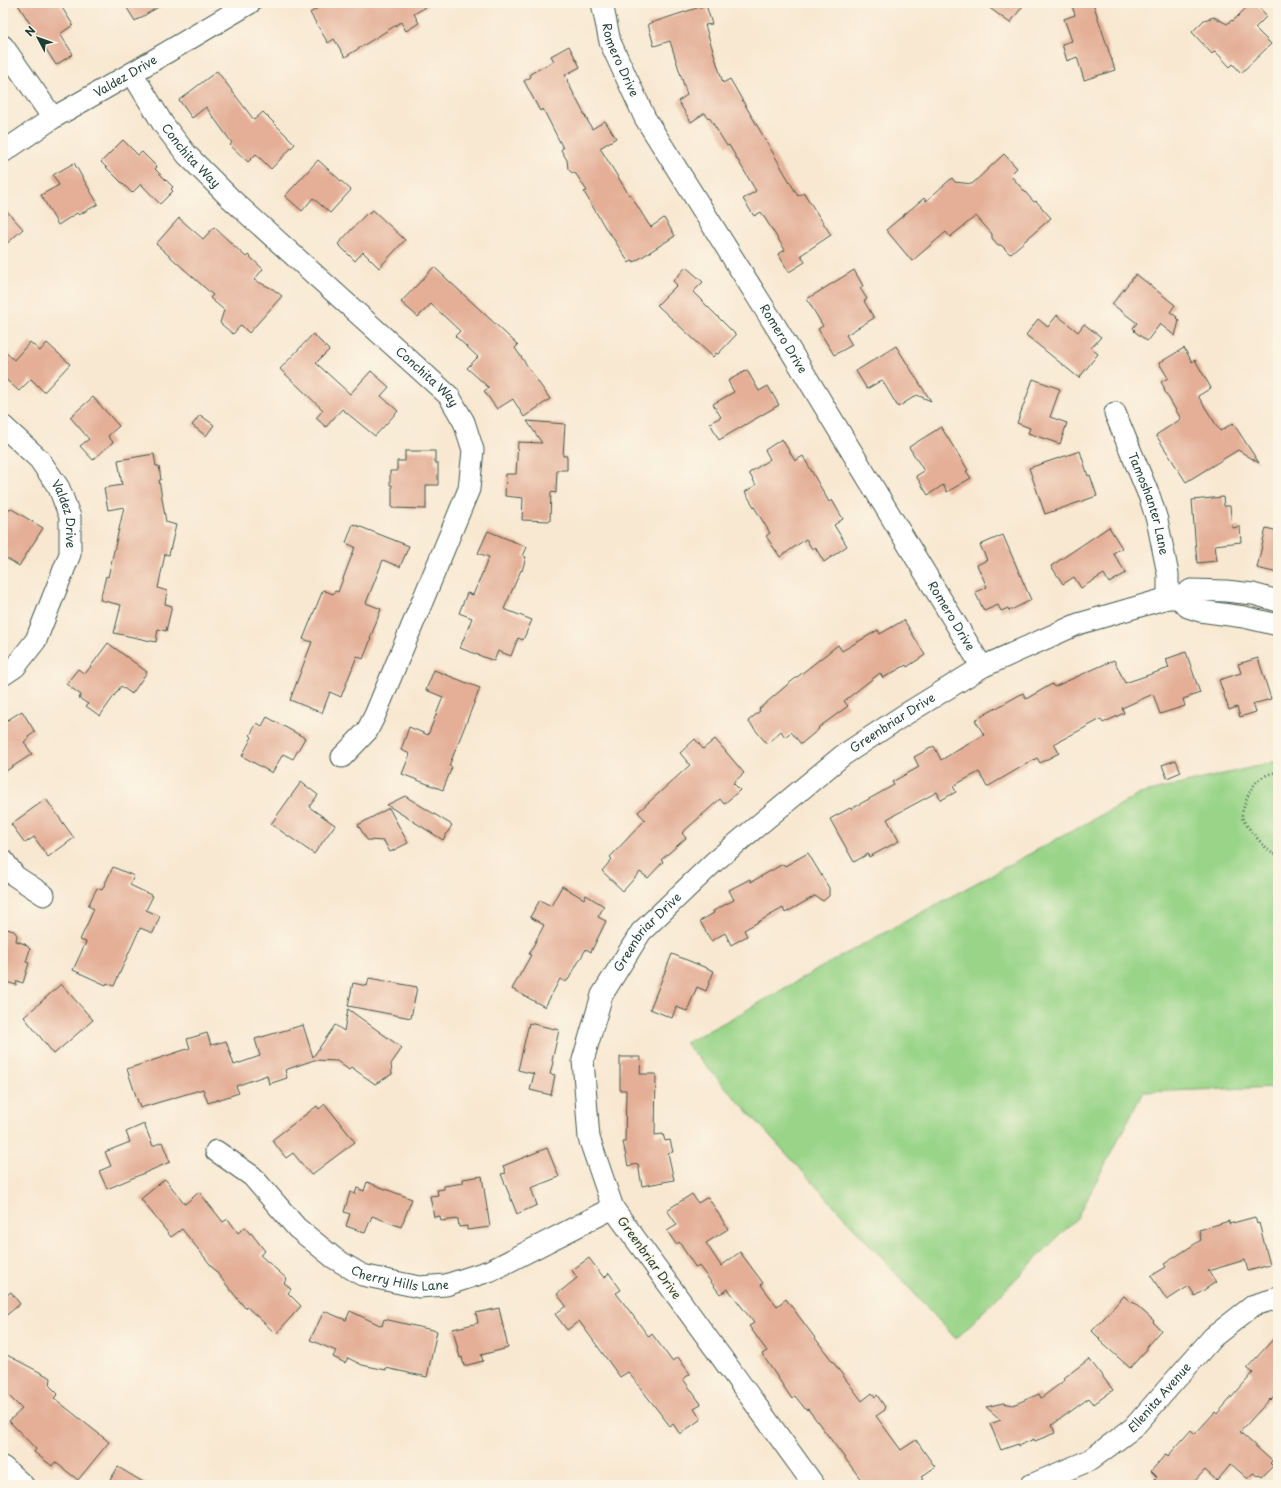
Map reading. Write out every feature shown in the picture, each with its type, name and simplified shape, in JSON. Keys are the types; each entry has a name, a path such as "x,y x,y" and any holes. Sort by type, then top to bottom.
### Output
{"street":[{"name":"Valdez Drive","path":"3,152 53,118 250,3"},
{"name":"Romero Drive","path":"602,3 610,42 645,118 778,330 982,667"},
{"path":"3,46 53,118"},
{"name":"Conchita Way","path":"132,73 163,124 187,155 230,198 449,396 464,422 473,450 469,489 375,715 367,731 342,757"},
{"name":"Tamoshanter Lane","path":"1115,413 1150,498 1157,520 1174,598"},
{"name":"Valdez Drive","path":"3,426 39,460 59,488 70,517 70,554 36,640 15,667 3,675"},
{"name":"Greenbriar Drive","path":"814,1485 612,1208 588,1138 583,1060 602,995 641,932 714,862 842,756 901,717 982,667 1078,624 1174,598 1191,590 1226,591 1253,594 1278,601"},
{"path":"1174,598 1188,607 1200,611 1244,617 1278,625"},
{"path":"3,860 15,876 44,895"},
{"name":"Cherry Hills Lane","path":"216,1151 252,1176 297,1228 334,1258 362,1275 419,1287 446,1285 492,1270 612,1208"},
{"name":"Ellenita Avenue","path":"1031,1485 1090,1460 1133,1428 1213,1337 1254,1305 1278,1298"},
{"path":"3,1467 23,1485"}],"path":[{"path":"1278,772 1269,773 1256,781 1248,795 1242,812 1242,819 1263,844 1272,853 1278,855"}],"green space":[{"path":"1278,761 1278,1087 1143,1092 1077,1218 956,1339 685,1043 738,1015 834,960 1140,794"}],"building":[{"path":"17,3 59,3 73,25 60,34 73,54 56,65"},
{"path":"124,3 165,3 135,21"},
{"path":"326,3 433,3 414,14 419,23 406,31 401,22 345,57 334,39 328,43 310,13"},
{"path":"983,3 1025,3 1010,23"},
{"path":"1071,3 1093,3 1115,70 1084,80 1077,57 1067,61 1062,44 1072,41 1064,19 1075,15"},
{"path":"1251,3 1255,3 1267,16 1255,28 1271,44 1241,73 1233,64 1230,67 1215,51 1212,54 1192,32 1204,20 1214,17 1227,24 1232,20 1233,21"},
{"path":"706,5 712,24 705,25 723,83 730,79 798,196 804,193 831,235 801,255 805,262 789,272 778,254 785,250 761,212 754,216 743,199 756,191 729,145 727,146 705,113 691,122 678,101 687,95 670,41 654,46 648,24"},
{"path":"569,46 580,67 565,75 568,80 567,81 592,129 605,121 616,138 600,148 649,225 651,227 664,218 675,236 634,262 633,260 629,263 610,233 609,234 584,192 587,191 576,174 568,169 567,160 561,150 563,148 543,109 540,111 524,81 531,77 530,74 554,61 551,56"},
{"path":"217,71 254,120 263,112 295,144 271,169 256,154 248,162 230,145 232,143 206,107 192,118 179,100"},
{"path":"123,140 138,155 142,152 157,167 155,169 173,187 171,189 173,191 160,204 141,184 132,193 101,162"},
{"path":"1004,154 1017,168 1010,175 1034,202 1036,201 1051,218 1010,254 1001,245 998,245 992,238 992,234 976,216 950,237 946,232 912,261 886,230 924,198 926,201 952,178 955,182 972,184"},
{"path":"318,160 351,190 330,213 313,198 302,211 285,196"},
{"path":"74,163 98,204 79,215 77,213 58,225 41,195 59,185 53,175"},
{"path":"3,207 23,229 3,247"},
{"path":"373,210 405,240 379,268 363,252 355,261 338,244 367,213 368,214"},
{"path":"179,218 203,239 214,227 246,257 248,255 263,269 254,280 273,289 282,296 249,333 241,325 233,334 220,323 224,310 210,298 213,295 156,244"},
{"path":"434,267 518,345 515,348 550,399 524,417 513,399 497,409 484,391 489,388 467,368 478,357 455,336 460,331 431,304 418,317 401,302"},
{"path":"686,267 703,282 693,292 736,335 718,354 716,353 713,357 657,305 677,285 673,281"},
{"path":"854,270 863,286 860,288 867,299 864,301 874,318 846,335 852,345 834,355 818,329 823,326 807,299"},
{"path":"1136,274 1175,305 1170,312 1177,317 1176,318 1179,321 1175,336 1160,324 1147,341 1134,331 1135,330 1133,328 1137,323 1112,304"},
{"path":"1057,315 1078,332 1084,324 1101,337 1091,348 1098,354 1079,378 1026,335 1038,319 1048,327"},
{"path":"313,334 329,350 316,363 350,394 371,371 389,387 381,396 398,411 375,436 342,409 326,427 316,418 323,410 280,369"},
{"path":"30,342 40,351 47,343 70,364 44,392 31,379 19,391 3,377 3,350 14,360"},
{"path":"896,346 931,401 917,395 898,407 882,380 867,389 856,371"},
{"path":"1184,348 1192,362 1195,360 1211,388 1198,396 1220,431 1233,423 1259,463 1238,450 1186,482 1156,435 1181,419 1164,390 1165,389 1161,382 1168,378 1159,363"},
{"path":"747,370 759,391 768,386 779,405 719,440 710,423 721,417 713,404 734,392 728,381"},
{"path":"1033,379 1060,389 1050,417 1067,423 1060,444 1028,433 1030,428 1017,423"},
{"path":"93,397 119,426 108,436 113,442 93,460 80,446 89,439 70,417"},
{"path":"200,415 214,425 206,436 192,425"},
{"path":"527,421 565,424 563,456 567,456 567,470 557,470 556,493 551,492 550,521 522,520 523,498 505,496 506,474 516,474 518,442 542,443"},
{"path":"941,427 968,470 966,471 971,478 947,492 943,485 928,495 916,476 924,471 909,447"},
{"path":"782,439 795,461 803,456 829,502 832,500 843,519 834,525 847,546 824,562 815,547 812,549 806,539 780,557 766,536 770,533 745,492 756,485 749,473 770,459 765,450"},
{"path":"405,451 435,451 435,463 438,463 438,485 426,485 426,509 392,508 392,485 390,485 390,471 397,471 397,461 405,461"},
{"path":"1080,451 1088,476 1090,475 1097,496 1045,514 1029,468"},
{"path":"154,454 156,466 159,466 161,480 159,480 166,522 176,525 169,555 165,554 158,588 167,591 165,604 172,606 166,631 158,629 156,642 114,633 121,605 100,600 106,576 108,577 124,507 108,510 104,488 122,485 118,460"},
{"path":"1223,497 1224,506 1230,506 1232,528 1240,527 1241,542 1215,545 1217,561 1197,563 1192,500"},
{"path":"10,508 43,528 19,566 3,556 3,520"},
{"path":"353,524 409,546 400,567 383,560 366,603 381,609 371,639 363,659 357,656 341,697 330,692 322,713 290,700 312,642 303,639 323,590 333,594 335,591 338,592 355,547 346,543"},
{"path":"1109,527 1122,548 1113,553 1126,573 1109,583 1104,574 1081,588 1074,577 1063,584 1051,566"},
{"path":"1266,528 1278,531 1278,573 1257,568"},
{"path":"488,531 527,547 523,556 526,557 522,571 521,570 504,609 532,620 523,640 518,638 511,656 498,651 494,661 460,648 472,618 459,613 467,593 473,595 489,557 478,553"},
{"path":"1003,535 1031,600 1009,611 1008,608 1001,611 998,605 984,611 975,592 987,587 977,565 987,560 980,545"},
{"path":"904,620 925,655 907,667 906,665 883,678 880,673 844,701 848,706 818,728 819,729 801,744 791,732 785,737 781,731 767,744 748,721 760,711 759,709 787,685 838,645 842,651 878,630 880,634"},
{"path":"108,643 147,672 132,694 121,686 100,716 86,706 88,704 79,698 81,695 66,684 78,669 85,674"},
{"path":"1186,652 1200,693 1183,699 1185,706 1160,714 1153,694 1122,708 1124,713 1103,723 1101,719 1054,744 1059,753 1040,763 1037,758 987,787 979,772 953,786 956,792 941,800 937,792 887,819 899,841 869,857 868,854 854,862 830,819 894,785 892,782 919,767 914,757 934,746 941,760 984,735 975,720 1023,693 1026,699 1052,684 1054,687 1114,660 1125,683 1169,668 1166,659"},
{"path":"1258,658 1271,699 1253,704 1256,712 1240,717 1237,707 1229,710 1219,680 1241,673 1238,664"},
{"path":"434,670 480,688 449,766 452,767 443,790 402,774 410,754 401,750 409,727 428,735 443,697 426,690"},
{"path":"22,711 35,732 24,742 32,754 3,773 3,723"},
{"path":"267,717 305,738 293,759 283,754 272,773 242,756 252,737 250,735 257,723 262,726"},
{"path":"695,739 703,749 715,739 744,773 733,783 740,790 724,804 720,799 682,833 686,838 661,860 663,862 648,878 640,872 623,891 602,871 612,859 610,857 645,820 638,812 690,765 680,753"},
{"path":"1176,760 1181,772 1167,778 1162,765"},
{"path":"301,782 318,795 309,807 335,825 314,854 271,824"},
{"path":"405,796 452,825 443,840 387,805"},
{"path":"46,799 74,838 48,857 34,837 25,843 11,824"},
{"path":"389,808 408,843 390,852 384,841 367,840 358,825"},
{"path":"808,853 829,888 829,896 823,901 815,896 785,913 783,908 744,930 747,936 731,945 725,933 711,941 700,921 714,913 713,911 734,900 729,890 750,879 751,882 783,864 785,866"},
{"path":"113,867 134,876 130,885 153,896 146,910 160,916 153,933 140,928 114,986 107,983 106,985 73,970 86,942 80,940 94,909 88,906 97,888 102,890"},
{"path":"562,886 584,899 586,895 604,906 598,917 606,921 591,952 586,949 566,982 560,979 545,1007 512,989 531,955 529,954 544,925 530,917 540,900 551,906"},
{"path":"3,928 14,931 17,935 16,941 25,944 30,949 26,962 29,963 23,983 17,981 16,985 3,981"},
{"path":"672,954 714,971 706,991 697,987 687,1011 676,1007 672,1018 650,1009"},
{"path":"369,978 417,987 411,1018 348,1006 353,983 367,986"},
{"path":"61,984 93,1020 54,1054 24,1017"},
{"path":"348,1009 402,1048 391,1064 392,1074 375,1084 351,1067 349,1070 337,1061 314,1060 285,1070 287,1078 269,1084 267,1075 236,1086 239,1093 208,1103 203,1089 140,1108 127,1069 190,1048 187,1039 207,1033 211,1045 226,1041 234,1065 260,1056 255,1039 303,1025 313,1057 335,1025 344,1031"},
{"path":"529,1023 559,1030 550,1074 555,1075 551,1095 530,1090 534,1074 518,1070"},
{"path":"620,1057 641,1057 640,1074 656,1074 655,1135 663,1134 665,1141 670,1140 673,1152 668,1153 674,1180 642,1186 638,1164 628,1166 623,1142 625,1142 626,1090 620,1090"},
{"path":"325,1104 355,1142 311,1175 293,1153 286,1158 272,1140 317,1106 319,1109"},
{"path":"144,1124 153,1146 162,1142 170,1162 107,1189 99,1171 111,1166 105,1152 130,1142 126,1132"},
{"path":"547,1148 559,1177 531,1188 537,1205 517,1214 501,1174 506,1173 503,1166"},
{"path":"482,1176 490,1227 467,1230 467,1226 459,1227 458,1219 441,1221 440,1216 434,1217 430,1196 438,1195 437,1190 444,1189 444,1186 463,1183 463,1179"},
{"path":"165,1179 185,1204 199,1192 223,1222 228,1219 238,1233 245,1227 265,1251 260,1255 287,1279 284,1283 291,1289 288,1293 301,1306 276,1334 246,1306 245,1308 182,1229 171,1237 141,1199"},
{"path":"367,1182 412,1199 401,1227 372,1216 365,1233 346,1226 350,1214 344,1212 350,1192 355,1194 357,1188 364,1191"},
{"path":"692,1194 698,1203 708,1197 728,1229 706,1243 721,1266 740,1252 763,1283 761,1285 777,1306 786,1299 862,1401 872,1393 875,1397 877,1395 885,1407 885,1410 876,1416 901,1450 916,1440 935,1467 921,1477 923,1479 914,1485 865,1485 808,1409 806,1410 795,1396 792,1399 762,1354 767,1351 749,1326 754,1323 728,1289 720,1294 699,1266 696,1268 679,1242 676,1244 667,1231 677,1225 667,1210"},
{"path":"1255,1217 1257,1224 1259,1223 1270,1265 1248,1271 1245,1260 1208,1271 1216,1282 1195,1296 1189,1286 1167,1300 1151,1276 1166,1267 1164,1264 1201,1240 1199,1230 1229,1221 1229,1224"},
{"path":"589,1258 604,1278 609,1273 621,1290 616,1293 649,1337 652,1334 672,1361 678,1357 690,1374 683,1379 701,1404 694,1408 701,1419 680,1434 673,1424 670,1426 628,1372 620,1377 579,1321 567,1330 555,1314 566,1306 557,1294 577,1278 572,1270"},
{"path":"11,1292 20,1304 3,1318 3,1298"},
{"path":"1124,1296 1154,1321 1153,1322 1161,1330 1130,1368 1099,1340 1100,1339 1092,1331"},
{"path":"499,1308 508,1348 481,1355 483,1361 464,1366 462,1357 460,1358 453,1329 478,1323 476,1313"},
{"path":"324,1311 346,1320 350,1311 382,1326 384,1319 437,1331 427,1377 386,1368 386,1370 362,1365 348,1358 345,1363 333,1357 336,1351 310,1340"},
{"path":"1278,1334 1278,1393 1271,1400 1270,1399 1240,1432 1272,1461 1270,1463 1273,1466 1262,1477 1254,1473 1248,1479 1231,1464 1217,1481 1205,1470 1191,1485 1149,1485 1157,1477 1151,1471 1166,1454 1168,1456 1191,1430 1195,1434 1215,1412 1217,1414 1253,1373 1247,1368"},
{"path":"3,1353 51,1378 50,1386 58,1394 54,1398 109,1442 78,1480 55,1462 52,1466 34,1452 36,1449 9,1421 22,1409 3,1390"},
{"path":"1089,1359 1113,1390 1094,1404 1089,1398 1052,1425 1055,1433 1035,1441 1034,1439 1018,1446 1018,1444 1001,1450 990,1424 1001,1420 986,1407 1003,1403 1013,1405 1039,1394 1041,1398"},
{"path":"118,1467 148,1485 107,1485"}]}
